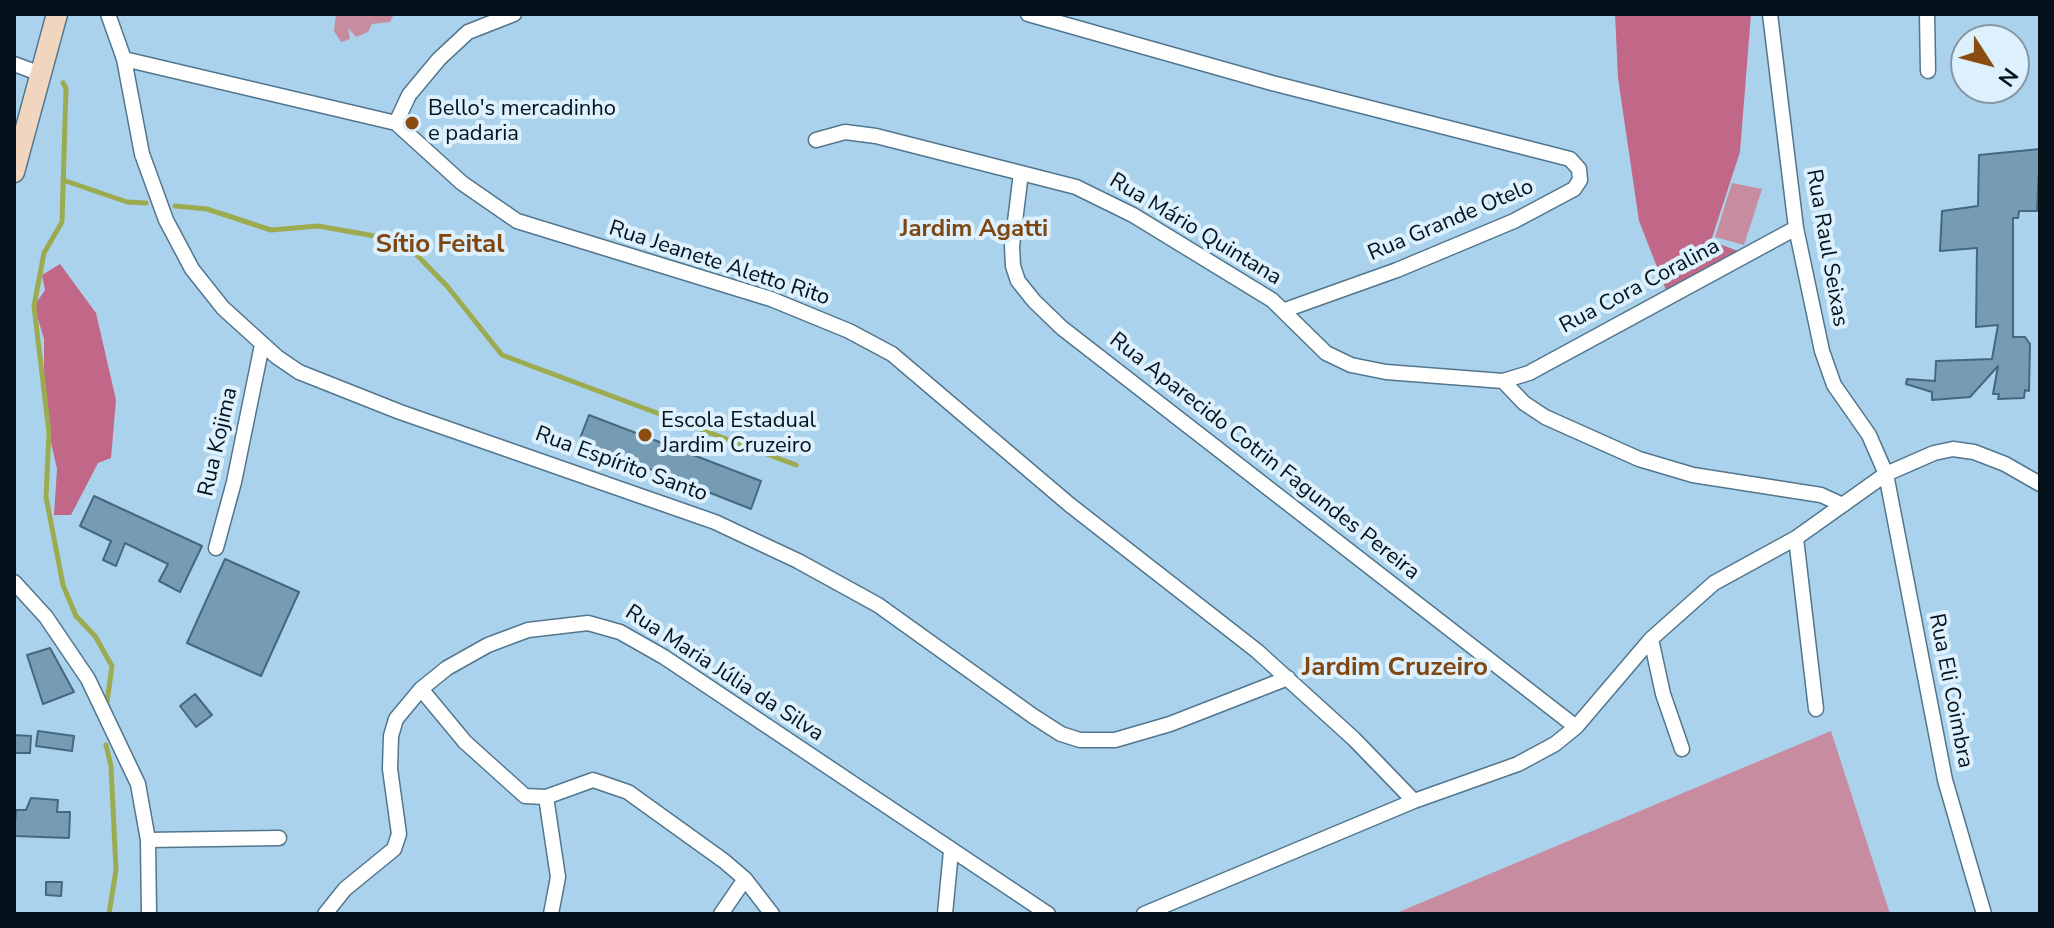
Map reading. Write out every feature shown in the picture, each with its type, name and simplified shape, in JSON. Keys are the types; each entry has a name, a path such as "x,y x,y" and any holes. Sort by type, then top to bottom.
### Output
{"main road":[{"path":"14,172 57,14"}],"street":[{"name":"Rua Espírito Santo","path":"108,14 124,59 142,154 166,220 192,269 223,308 262,345 299,372 342,391 715,522 798,561 878,605 1061,734 1080,740 1115,740 1170,724 1288,678"},
{"path":"396,123 409,95 439,59 468,32 514,14"},
{"name":"Rua Grande Otelo","path":"1028,14 1257,79 1570,159 1579,169 1580,180 1574,189 1514,221 1427,258 1285,310"},
{"name":"Rua Raul Seixas","path":"1770,14 1796,228 1826,368 1834,385 1869,435 1886,474"},
{"path":"1927,14 1928,71"},
{"name":"Rua Jeanete Aletto Rito","path":"124,59 396,123 473,191 517,221 771,299 849,331 892,354 1070,505 1196,600 1288,678 1414,801"},
{"path":"14,64 41,74"},
{"name":"Rua Mário Quintana","path":"816,140 845,132 876,136 1099,196 1285,310 1326,353 1351,365 1386,372 1503,381"},
{"name":"Rua Aparecido Cotrin Fagundes Pereira","path":"1021,173 1012,246 1013,266 1018,281 1034,301 1100,357 1576,727"},
{"name":"Rua Cora Coralina","path":"1503,381 1529,373 1796,228"},
{"name":"Rua Kojima","path":"216,548 234,482 262,345"},
{"path":"1503,381 1524,403 1545,417 1639,459 1693,475 1796,489 1833,499 1843,505"},
{"path":"1144,914 1414,801 1518,764 1555,744 1576,727 1651,639 1714,583 1796,538 1886,474 1934,453 1953,449 1974,452 2005,464 2040,484"},
{"name":"Rua Eli Coimbra","path":"1886,474 1945,780 1984,914"},
{"path":"1796,538 1816,709"},
{"path":"14,582 46,617 88,679 138,784 148,840 149,914"},
{"name":"Rua Maria Júlia da Silva","path":"325,914 345,889 394,849 399,834 390,769 391,736 396,719 421,689 447,668 488,645 528,630 588,623 604,625 664,657 1048,914"},
{"path":"1651,639 1671,721 1682,749"},
{"path":"421,689 465,742 525,796 546,797 593,780 628,792 677,824 745,879 772,914"},
{"path":"546,797 558,877 551,914"},
{"path":"148,840 279,838"},
{"path":"945,914 951,851"},
{"path":"721,914 745,879"}],"shaded area":[{"path":"336,14 394,14 390,22 372,24 368,32 356,37 348,28 350,39 341,42 334,31"},
{"path":"1615,14 1751,14 1740,152 1711,241 1738,251 1666,290 1639,221 1618,78"},
{"path":"1732,183 1762,189 1744,245 1715,237"},
{"path":"60,264 96,313 116,400 111,458 98,463 71,515 54,515 57,469 44,411 44,339 34,306 45,290 42,275"},
{"path":"1831,731 1890,914 1394,914"}],"building":[{"path":"2040,149 2037,211 2019,211 2018,218 2013,218 2013,337 2025,337 2030,344 2029,391 2025,390 2024,398 1998,399 1999,394 1993,394 1998,366 1970,397 1932,400 1932,392 1906,384 1907,379 1935,381 1936,361 1992,359 1998,325 1976,327 1977,248 1940,251 1942,211 1978,206 1979,155"},
{"path":"589,415 761,481 751,509 579,441"},
{"path":"94,496 202,546 180,592 159,581 168,564 125,543 116,566 103,560 111,541 80,526"},
{"path":"225,559 299,592 261,676 187,643"},
{"path":"50,648 74,692 43,704 27,655"},
{"path":"195,694 212,715 196,727 180,706"},
{"path":"38,731 74,736 72,751 36,746"},
{"path":"14,735 31,736 30,753 14,753"},
{"path":"31,798 58,800 57,812 70,812 69,838 14,836 16,810 26,810"},
{"path":"46,882 62,882 61,896 46,895"}],"waterway":[{"path":"63,83 66,88 62,222 44,253 34,306 49,433 46,497 63,585 76,616 95,636 112,666 107,702"},
{"path":"63,180 127,202 146,203"},
{"path":"175,206 207,209 271,230 318,226 403,241 447,286 502,355 796,465"},
{"path":"106,745 111,766 116,870 109,914"}],"place":[{"name":"Bello's mercadinho e padaria","path":"412,123"},
{"name":"Escola Estadual Jardim Cruzeiro","path":"645,435"}],"district":[{"name":"Jardim Agatti","path":"974,230"},
{"name":"Sítio Feital","path":"440,246"},
{"name":"Jardim Cruzeiro","path":"1395,669"}]}
